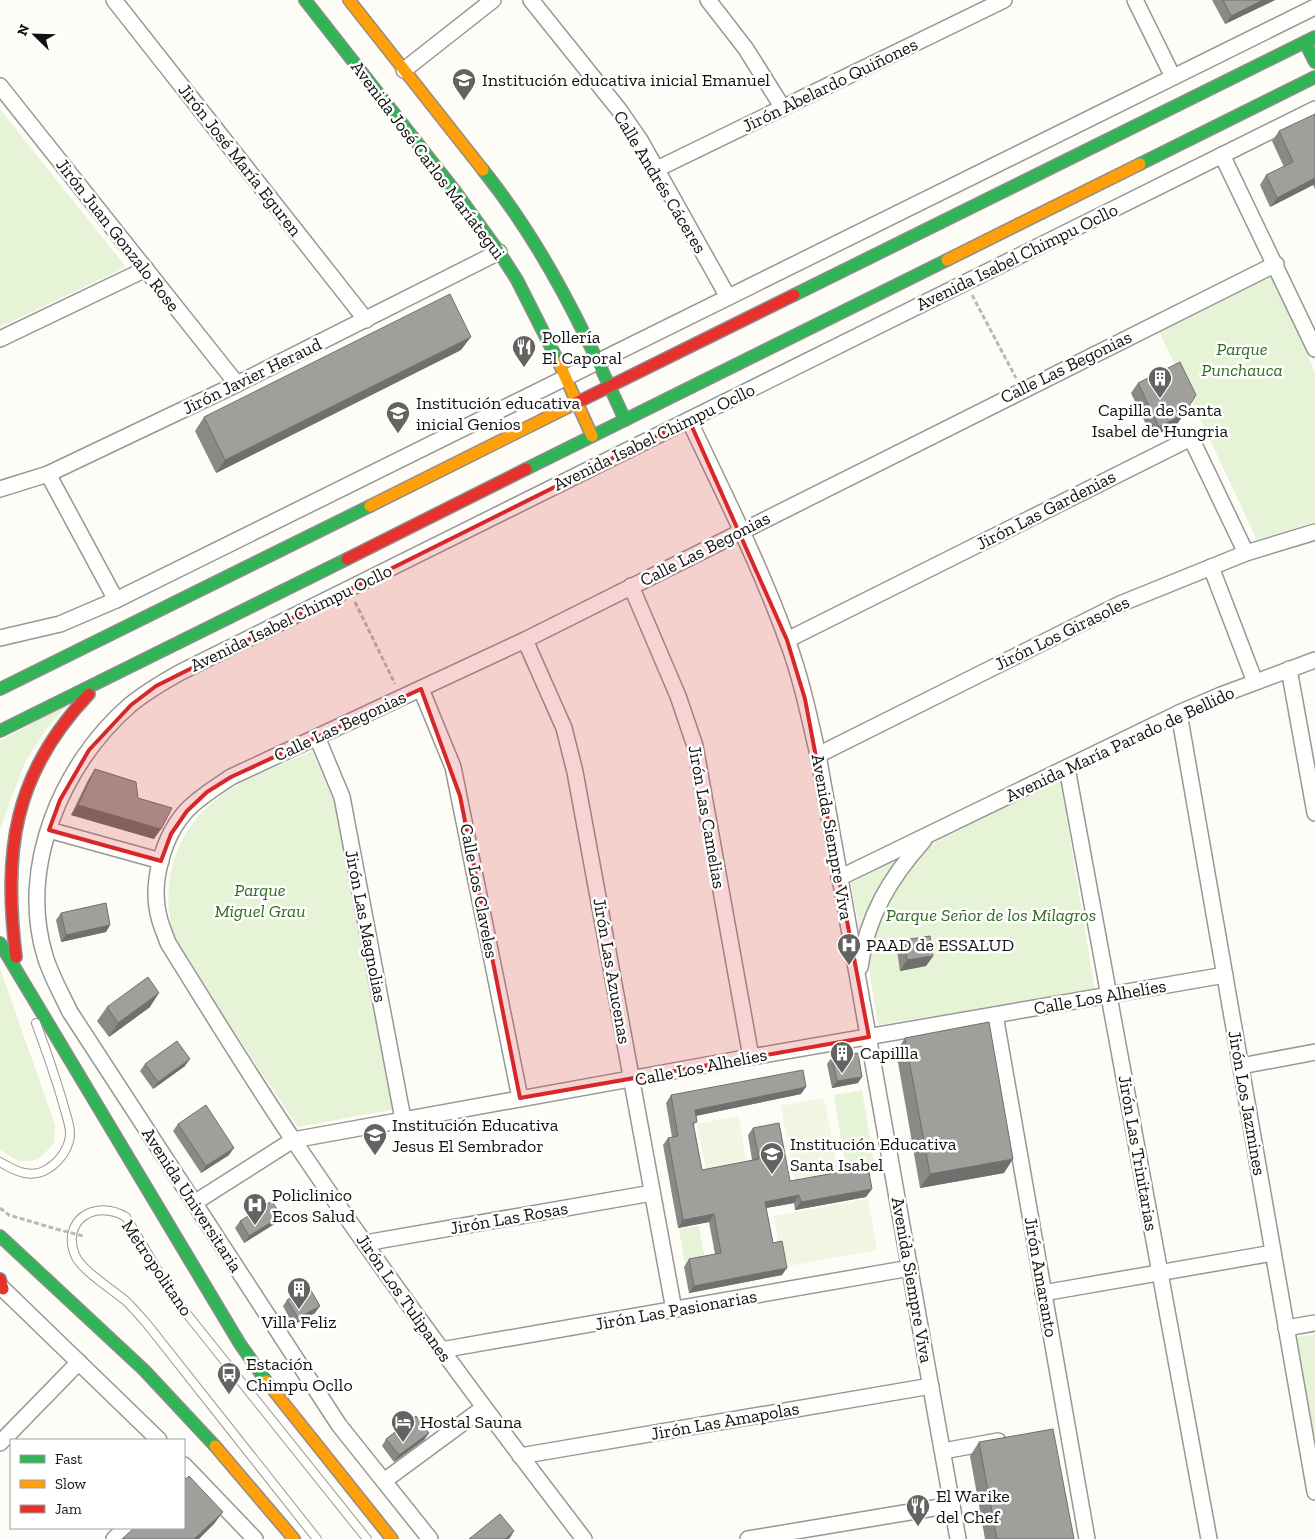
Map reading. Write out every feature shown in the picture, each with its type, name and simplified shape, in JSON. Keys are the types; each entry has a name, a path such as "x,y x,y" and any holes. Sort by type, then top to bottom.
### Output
{"main road":[{"name":"Avenida José Carlos Maríategui","path":"305,0 455,190 500,252 517,280 566,377 592,436"},
{"name":"Avenida José Carlos Maríategui","path":"349,0 505,198 533,238 599,361 625,420"},
{"path":"0,689 1310,39 1315,62"},
{"name":"Avenida Isabel Chimpu Ocllo","path":"0,731 1315,77"},
{"path":"17,668 54,662"},
{"path":"25,982 7,932 3,903 3,861 12,814 20,790 44,745 79,702 109,676"},
{"name":"Avenida Universitaria","path":"0,943 240,1344 273,1390 392,1539"},
{"path":"0,1236 94,1322 164,1390 200,1428 294,1539"}],"street":[{"name":"Jirón José María Eguren","path":"114,0 366,320"},
{"path":"404,70 493,0"},
{"name":"Calle Andrés Cáceres","path":"531,0 620,111 657,169 728,297"},
{"path":"708,0 746,48 783,108"},
{"name":"Jirón Abelardo Quiñones","path":"657,169 1004,0"},
{"path":"1135,0 1173,77"},
{"path":"0,638 60,624 116,600 1315,7"},
{"path":"1293,18 1310,39"},
{"name":"Jirón Juan Gonzalo Rose","path":"0,86 237,384"},
{"name":"Avenida Isabel Chimpu Ocllo","path":"49,830 60,800 90,750 109,726 130,705 156,686 1315,109"},
{"path":"1222,155 1276,264 1315,349"},
{"name":"Jirón Javier Heraud","path":"0,489 48,474 237,384 500,252"},
{"name":"Calle Las Begonias","path":"161,861 171,834 187,811 207,792 231,777 525,640 1022,389 1276,264"},
{"path":"0,339 146,269"},
{"name":"Avenida José Carlos Maríategui","path":"625,420 637,446"},
{"name":"Avenida Siempre Viva","path":"689,420 741,531 787,640 805,699 818,754 958,1539"},
{"name":"Avenida José Carlos Maríategui","path":"592,436 604,462"},
{"name":"Jirón Las Gardenias","path":"787,640 1190,438 1246,553"},
{"path":"48,474 116,600"},
{"name":"Jirón Los Girasoles","path":"818,754 1120,604 1246,553 1315,532"},
{"path":"1211,567 1255,682"},
{"name":"Jirón Las Camelias","path":"631,586 678,696 695,746 751,1057"},
{"name":"Jirón Las Azucenas","path":"525,640 564,728 575,772 674,1310"},
{"name":"Avenida María Parado de Bellido","path":"839,878 1179,713 1315,660"},
{"path":"1289,669 1315,813"},
{"name":"Calle Los Claveles","path":"421,689 453,767 520,1098"},
{"name":"Jirón Los Jazmines","path":"1179,713 1315,1492"},
{"name":"Jirón Las Magnolias","path":"317,737 342,797 404,1119"},
{"name":"Jirón Las Trinitarias","path":"1067,768 1209,1539"},
{"path":"49,830 161,861"},
{"name":"Avenida Universitaria","path":"49,830 40,870 37,905 42,946 52,977 70,1012 340,1425 430,1539"},
{"name":"Avenida María Parado de Bellido","path":"858,978 863,945 878,904 900,868 928,835"},
{"name":"Jirón Los Tulipanes","path":"161,861 156,896 159,917 168,942 293,1140 483,1408 584,1539"},
{"name":"Calle Los Alhelíes","path":"194,1203 293,1140 751,1057 1225,975"},
{"name":"Jirón Amaranto","path":"994,1015 1044,1293 1062,1430 1087,1539"},
{"path":"1241,1066 1315,1052"},
{"name":"Jirón Las Rosas","path":"365,1243 652,1193"},
{"path":"1044,1293 1273,1253"},
{"name":"Jirón Las Pasionarias","path":"441,1350 910,1268"},
{"path":"1,1285 158,1439"},
{"path":"1286,1328 1315,1323"},
{"path":"0,1443 79,1362"},
{"name":"Jirón Las Amapolas","path":"520,1456 931,1386"},
{"path":"384,1481 483,1408"},
{"path":"942,1451 1010,1439"},
{"path":"185,1468 255,1539"},
{"path":"748,1539 952,1505"},
{"path":"114,1539 124,1529"}],"lane":[{"path":"0,1162 19,1173 35,1174 48,1169 60,1159 67,1146 70,1133 56,1080 34,1016 25,982"},
{"name":"Metropolitano","path":"318,1539 147,1324 128,1303 81,1264 75,1255 72,1238 77,1223 88,1213 104,1208 126,1217 175,1299 367,1539"}],"path":[{"path":"966,282 1022,389"},
{"path":"348,589 402,698"},
{"path":"0,1208 8,1215 83,1236"}],"highlighted area":[{"path":"689,420 787,640 805,699 869,1037 520,1098 460,796 421,689 231,777 207,792 187,811 171,834 161,861 49,830 60,800 89,750 131,705 156,686"}],"green space":[{"path":"0,109 126,267 0,327"},
{"name":"Parque Punchauca","path":"1271,275 1294,321 1315,373 1315,522 1257,540 1158,329"},
{"path":"68,704 45,731 25,762 0,829 0,741"},
{"name":"Parque Miguel Grau","path":"312,751 335,804 395,1109 298,1127 178,948 171,925 169,903 170,881 174,860 183,840 195,821 210,804 239,784"},
{"name":"Parque Señor de los Milagros","path":"1060,779 1095,990 878,1025 869,969 869,952 871,939 889,895 926,847"},
{"path":"903,855 877,890 860,933 851,883"},
{"path":"0,968 55,1125 54,1143 42,1156 32,1161 18,1161 0,1150"},
{"path":"862,1090 874,1164 846,1168 834,1095"},
{"path":"824,1098 838,1171 795,1179 781,1106"},
{"path":"738,1116 747,1164 707,1172 697,1124"},
{"path":"868,1199 877,1250 783,1267 774,1216"},
{"path":"699,1226 705,1260 685,1264 679,1229"},
{"path":"1315,1334 1315,1466 1293,1338"}],"building":[{"path":"1223,0 1263,0 1231,16"},
{"path":"1315,114 1315,178 1277,198 1266,175 1293,162 1279,131"},
{"path":"450,294 471,337 225,460 204,417"},
{"name":"Capilla de Santa Isabel de Hungria","path":"1180,362 1196,395 1184,414 1159,427 1138,383"},
{"path":"95,769 136,782 138,798 172,808 161,829 78,805"},
{"path":"106,903 110,925 66,935 61,913"},
{"path":"930,936 933,956 907,960 904,940"},
{"path":"148,977 159,993 118,1023 107,1007"},
{"path":"989,1022 1013,1159 930,1174 905,1038"},
{"path":"177,1041 190,1059 158,1082 145,1064"},
{"path":"858,1053 862,1077 837,1081 832,1057"},
{"path":"803,1070 806,1087 695,1110 697,1122 693,1123 702,1170 759,1159 753,1128 779,1123 790,1181 868,1167 872,1189 801,1202 799,1195 765,1202 773,1243 782,1241 787,1268 694,1286 689,1259 721,1253 714,1214 683,1220 668,1138 678,1136 671,1095"},
{"path":"206,1105 234,1148 206,1166 178,1124"},
{"name":"Policlinico Ecos Salud","path":"272,1201 281,1216 249,1236 240,1221"},
{"path":"309,1287 320,1306 298,1318 287,1300"},
{"name":"Hostal Sauna","path":"416,1416 429,1433 399,1455 386,1439"},
{"path":"1053,1429 1074,1539 997,1539 979,1442"},
{"path":"189,1476 223,1512 194,1539 122,1539 133,1529 185,1529 185,1480"},
{"path":"500,1514 514,1531 505,1539 469,1539"}],"traffic: fast":[{"path":"305,0 455,191 499,252 517,280 559,363"},
{"path":"794,295 1315,37"},
{"path":"1305,42 1315,62"},
{"path":"1140,164 1315,77"},
{"path":"483,170 505,199 544,259 579,322 625,420"},
{"path":"526,469 947,260"},
{"path":"0,689 370,506"},
{"path":"0,731 347,559"},
{"path":"0,943 240,1344 266,1381"},
{"path":"0,1236 144,1370 215,1446"}],"traffic: slow":[{"path":"349,0 483,170"},
{"path":"947,260 1140,164"},
{"path":"559,363 592,436"},
{"path":"370,506 576,403"},
{"path":"266,1381 392,1539"},
{"path":"215,1446 294,1539"}],"traffic: jam":[{"path":"576,403 794,295"},
{"path":"347,559 526,469"},
{"path":"16,957 11,882 13,848 19,816 29,784 44,754 64,724 89,694"},
{"path":"0,1279 3,1289"}],"place":[{"name":"Institución educativa inicial Emanuel","path":"464,101"},
{"name":"Pollería El Caporal","path":"524,368"},
{"name":"Capilla de Santa Isabel de Hungria","path":"1160,399"},
{"name":"Institución educativa inicial Genios","path":"398,434"},
{"name":"PAAD de ESSALUD","path":"849,966"},
{"name":"Capillla","path":"842,1074"},
{"name":"Institución Educativa Jesus El Sembrador","path":"375,1156"},
{"name":"Institución Educativa Santa Isabel","path":"772,1175"},
{"name":"Policlinico Ecos Salud","path":"255,1226"},
{"name":"Villa Feliz","path":"299,1310"},
{"name":"Estación Chimpu Ocllo","path":"229,1395"},
{"name":"Hostal Sauna","path":"403,1443"},
{"name":"El Warike del Chef","path":"918,1527"}]}
